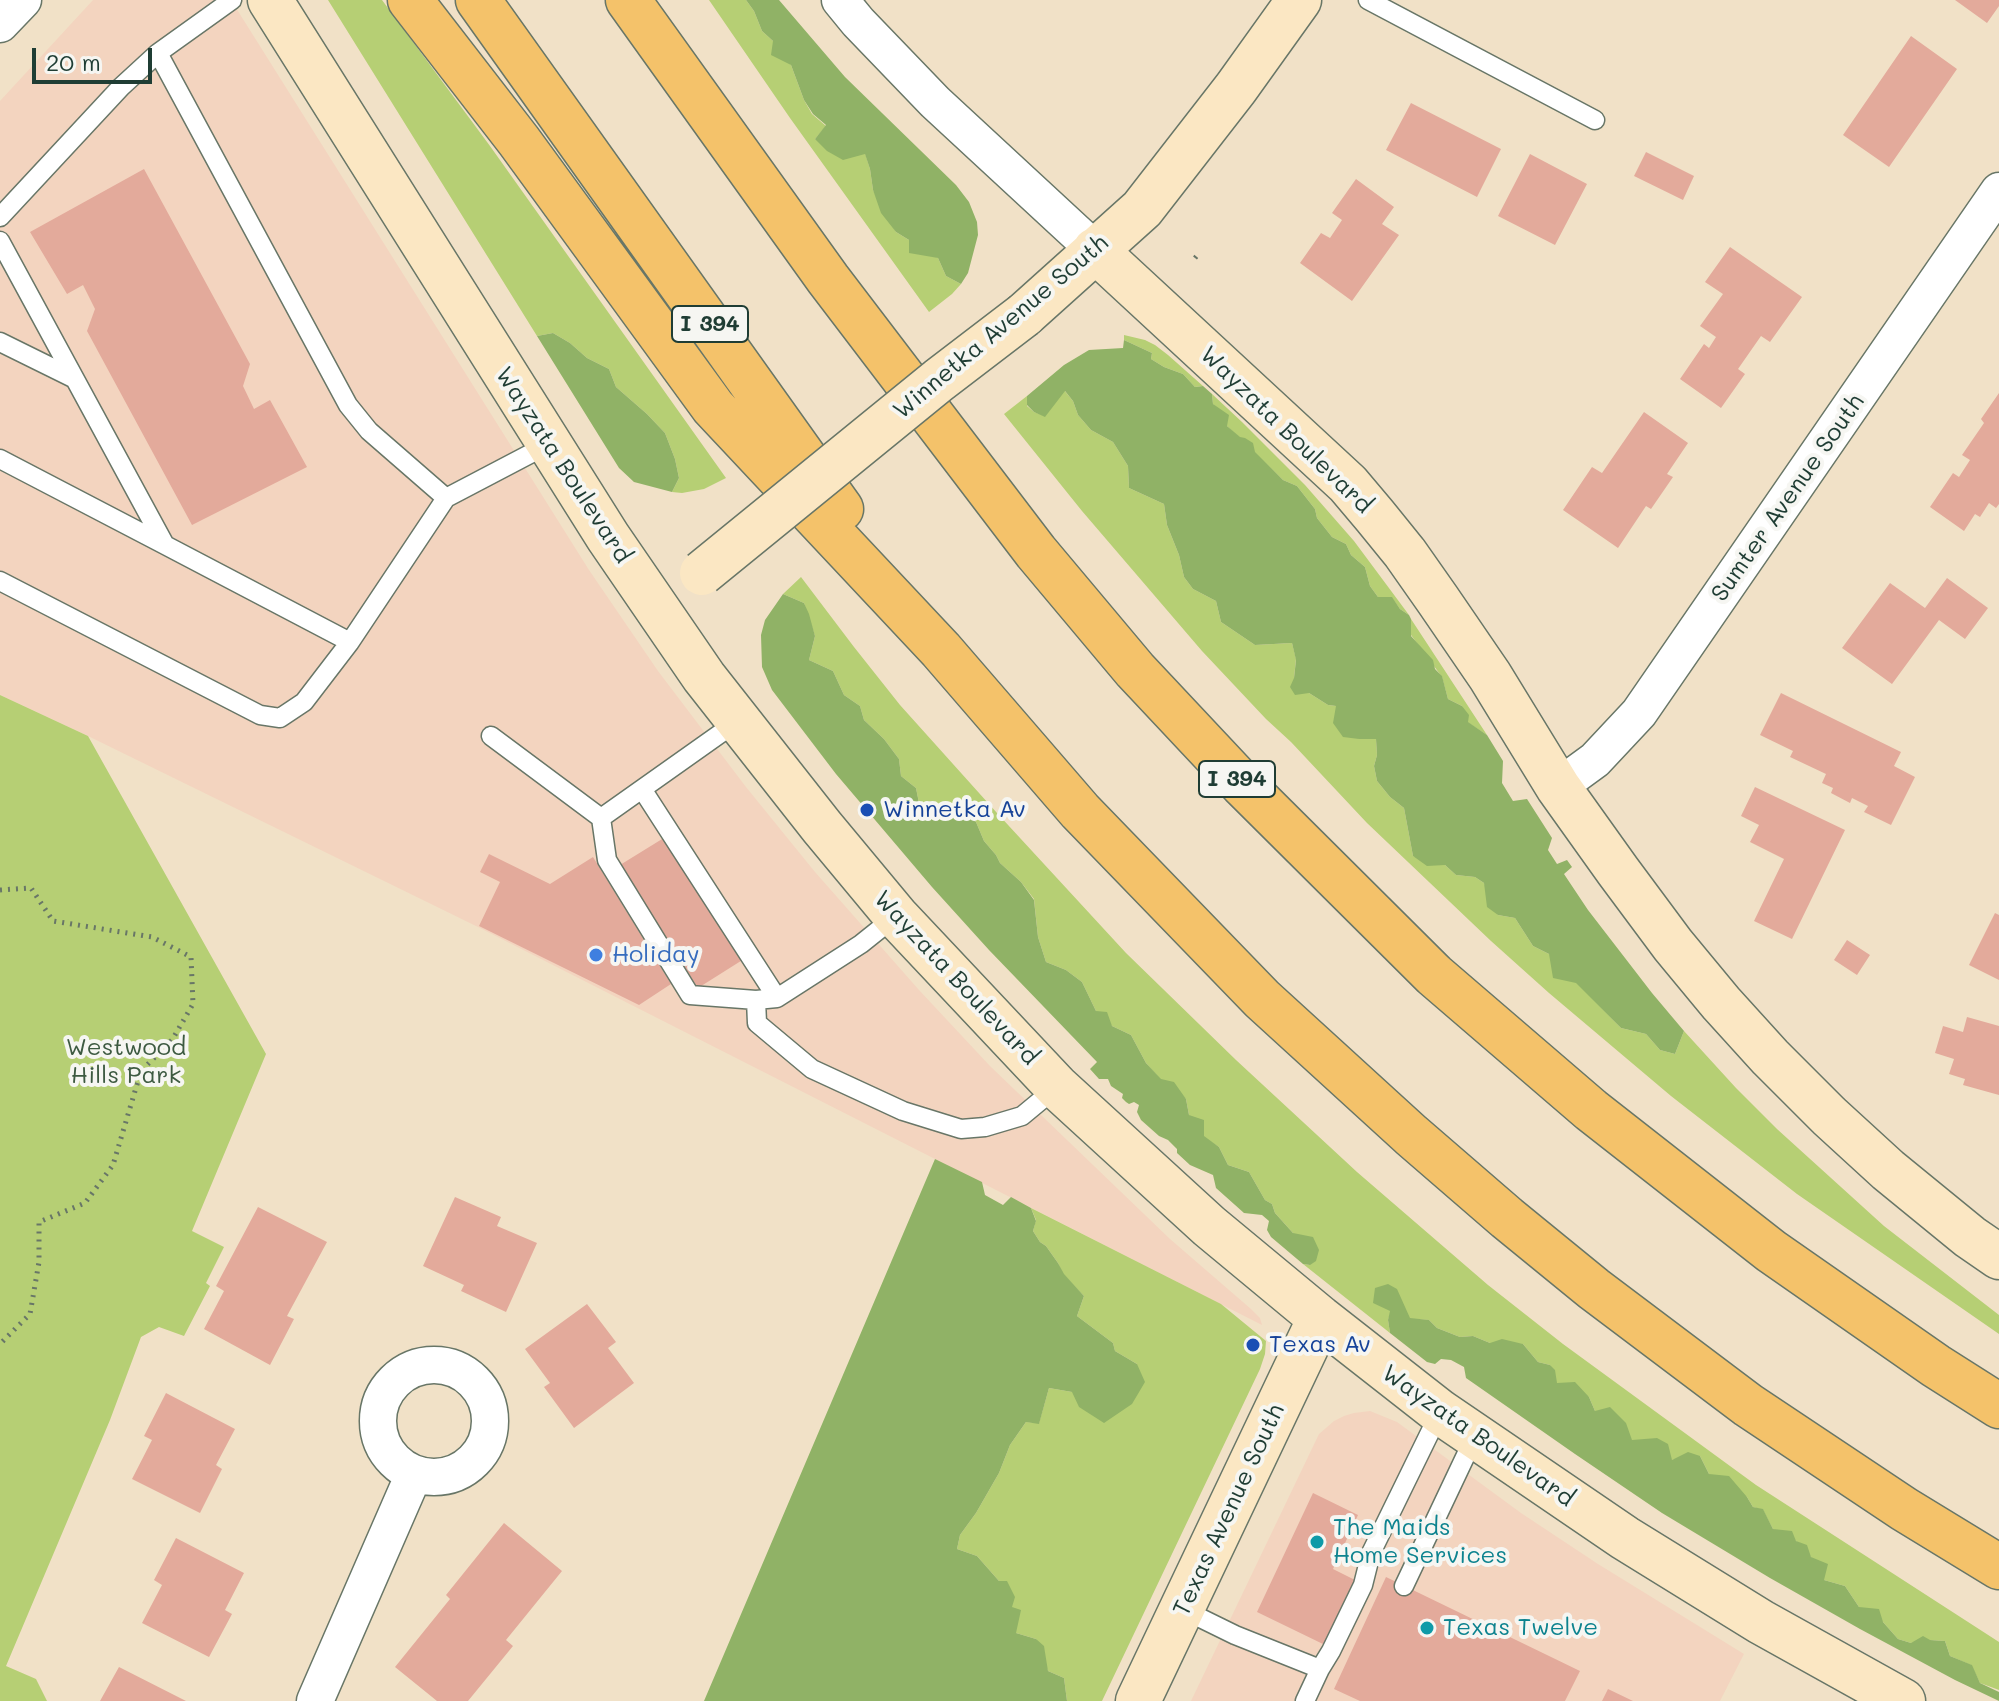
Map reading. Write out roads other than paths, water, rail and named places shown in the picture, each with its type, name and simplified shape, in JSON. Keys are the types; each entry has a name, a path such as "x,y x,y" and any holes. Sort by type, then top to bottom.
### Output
{"highway":[{"path":"410,0 519,141 713,407 941,650"},
{"name":"I 394","path":"478,0 941,650 1080,811 1178,914 1262,999 1411,1135 1594,1289 1698,1368 1820,1453 1999,1567"},
{"name":"I 394","path":"628,0 828,279 1036,552 1135,670 1242,784 1434,975 1591,1110 1771,1251 1924,1358 1999,1406"}],"street":[{"path":"0,24 23,0"},
{"name":"Wayzata Boulevard","path":"270,0 608,537 704,677 896,916 1057,1087 1209,1226 1440,1412 1625,1538 1761,1622 1903,1701"},
{"name":"Wayzata Boulevard","path":"840,0 935,102 1348,484 1430,588 1490,676 1558,787 1618,871 1721,1003 1770,1057 1888,1170 1999,1257"},
{"name":"Winnetka Avenue South","path":"657,609 939,380 1024,315 1142,209 1236,88 1299,0"},
{"name":"Sumter Avenue South","path":"1558,787 1595,760 1639,713 1999,191"},
{"name":"Texas Avenue South","path":"1138,1701 1320,1318"},
{"path":"315,1701 414,1474"}],"lane":[{"path":"0,217 121,87 158,53 232,0"},
{"path":"1368,0 1595,120"},
{"path":"158,53 348,405 369,431 446,498"},
{"path":"0,241 165,545"},
{"path":"0,342 75,379"},
{"path":"0,581 260,715 280,718 304,702 350,642 446,498 549,444"},
{"path":"0,459 350,642"},
{"path":"601,818 738,721"},
{"path":"491,736 601,818 607,860 690,995 756,1000 777,998 861,944 896,916"},
{"path":"642,789 777,998"},
{"path":"756,1000 757,1023 812,1069 903,1111 961,1129 985,1127 1022,1116 1057,1087"},
{"path":"1305,1701 1363,1585 1371,1553 1440,1412"},
{"path":"1404,1586 1475,1436"},
{"path":"1182,1609 1235,1635 1320,1669"}],"place":[{"name":"Winnetka Av","path":"867,810"},
{"name":"Holiday","path":"596,955"},
{"name":"Texas Av","path":"1253,1345"},
{"name":"The Maids Home Services","path":"1317,1542"},
{"name":"Texas Twelve","path":"1427,1628"}],"park label":[{"name":"Westwood Hills Park","path":"126,1062"}]}
